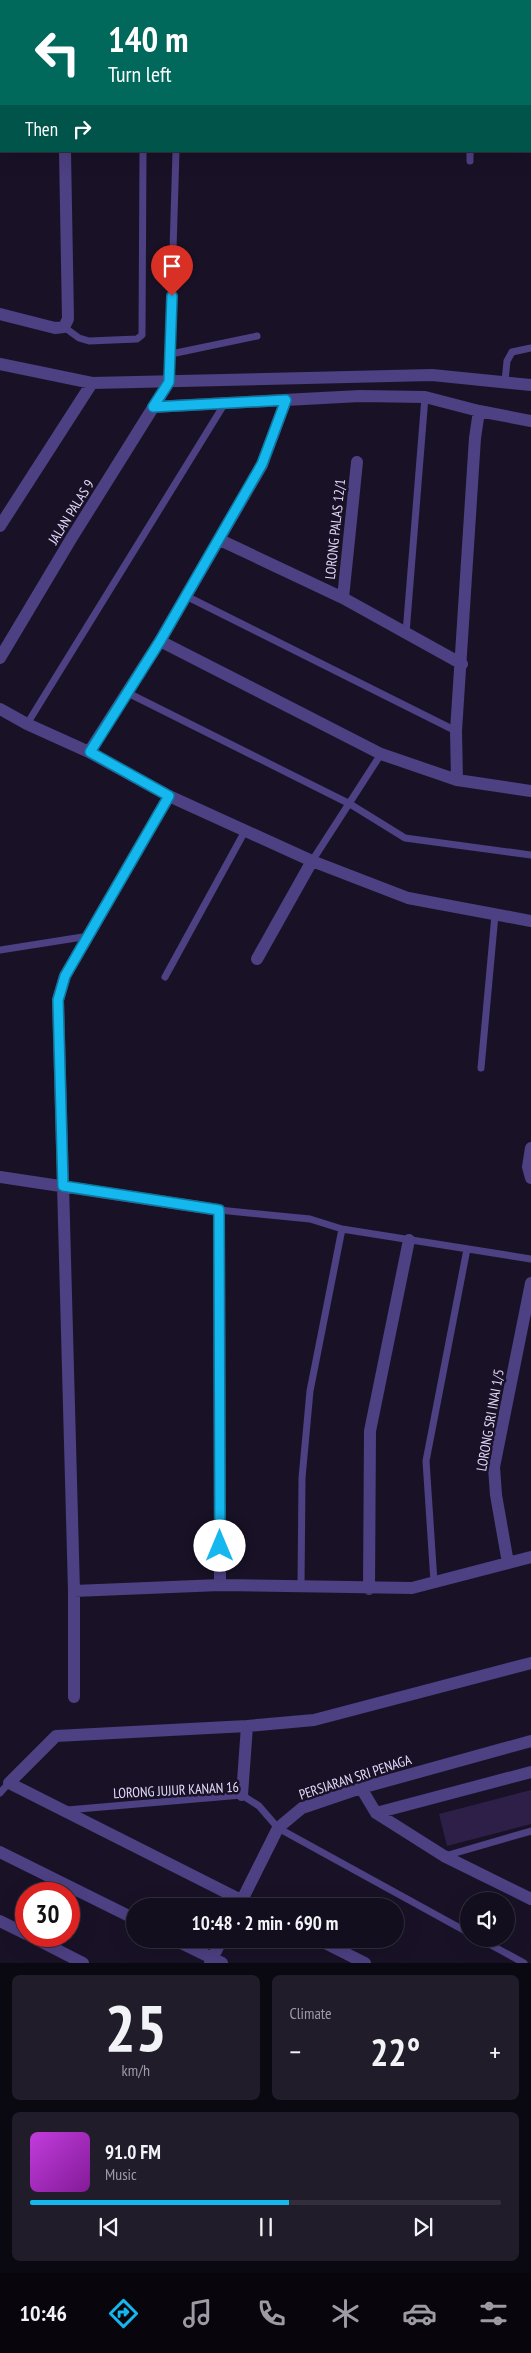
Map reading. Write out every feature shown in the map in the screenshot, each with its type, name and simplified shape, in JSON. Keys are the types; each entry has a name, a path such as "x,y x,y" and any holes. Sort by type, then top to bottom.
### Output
{"street":[{"path":"0,314 55,328 64,326 68,318 66,152"},
{"path":"0,364 92,383 432,375 531,385"},
{"name":"JALAN PALAS 9","path":"0,658 169,382"},
{"path":"0,526 92,383"},
{"path":"153,407 360,396 425,397 479,411 531,421"},
{"path":"90,752 126,692 160,641 220,540 262,464 286,400"},
{"path":"456,780 456,731 462,664 475,438 479,411"},
{"name":"LORONG PALAS 12/1","path":"344,598 357,462"},
{"path":"220,540 344,598 462,664"},
{"path":"160,641 381,754 456,780 531,791"},
{"path":"0,709 27,724 90,752 169,796 312,862 408,898 531,921"},
{"path":"74,1698 74,1591 58,1000 65,976 169,796"},
{"path":"257,959 312,862"},
{"path":"531,1148 528,1167 531,1178"},
{"path":"0,1177 219,1210 220,1586"},
{"path":"369,1589 370,1431 409,1240"},
{"name":"LORONG SRI INAI 1/5","path":"508,1563 496,1495 494,1467 531,1282"},
{"path":"74,1591 220,1586 412,1588 531,1557"},
{"path":"233,1898 9,1783 56,1736 247,1726 314,1720 531,1663"},
{"path":"242,1795 247,1726"},
{"name":"PERSIARAN SRI PENAGA","path":"247,1898 278,1828 302,1808 361,1788 531,1741"},
{"path":"376,1813 531,1772"},
{"path":"361,1788 376,1813 444,1856 531,1899"},
{"path":"0,1852 126,1915"},
{"path":"0,1921 15,1928"},
{"path":"52,1947 83,1963"},
{"path":"190,1948 215,1961 219,1948"},
{"path":"335,1948 365,1963"}],"lane":[{"path":"64,326 79,338 89,341 137,339 142,335 143,152"},
{"path":"169,382 176,152"},
{"path":"470,152 470,161"},
{"path":"171,354 257,336"},
{"path":"505,381 507,361 512,352 531,348"},
{"path":"406,632 425,397"},
{"path":"27,724 225,402"},
{"path":"186,596 456,731"},
{"path":"126,692 350,804 405,838 531,855"},
{"path":"312,862 381,754"},
{"path":"166,976 245,831"},
{"path":"480,1068 495,915"},
{"path":"0,950 89,936"},
{"path":"219,1210 310,1218 342,1230 531,1259"},
{"path":"301,1587 302,1478 310,1391 342,1230"},
{"path":"434,1582 426,1461 467,1249"},
{"path":"0,1793 9,1783"},
{"name":"LORONG JUJUR KANAN 16","path":"64,1810 242,1795 259,1806 278,1828"},
{"path":"278,1828 460,1928"},
{"path":"444,1856 531,1831"},
{"path":"495,1947 524,1963"}],"building":[{"path":"531,1790 531,1824 447,1846 439,1814"}],"route":[{"path":"172,296 169,382 153,407 286,400 262,464 220,540 160,641 126,692 90,752 169,796 65,976 58,1000 63,1186 219,1210 220,1546"}]}
